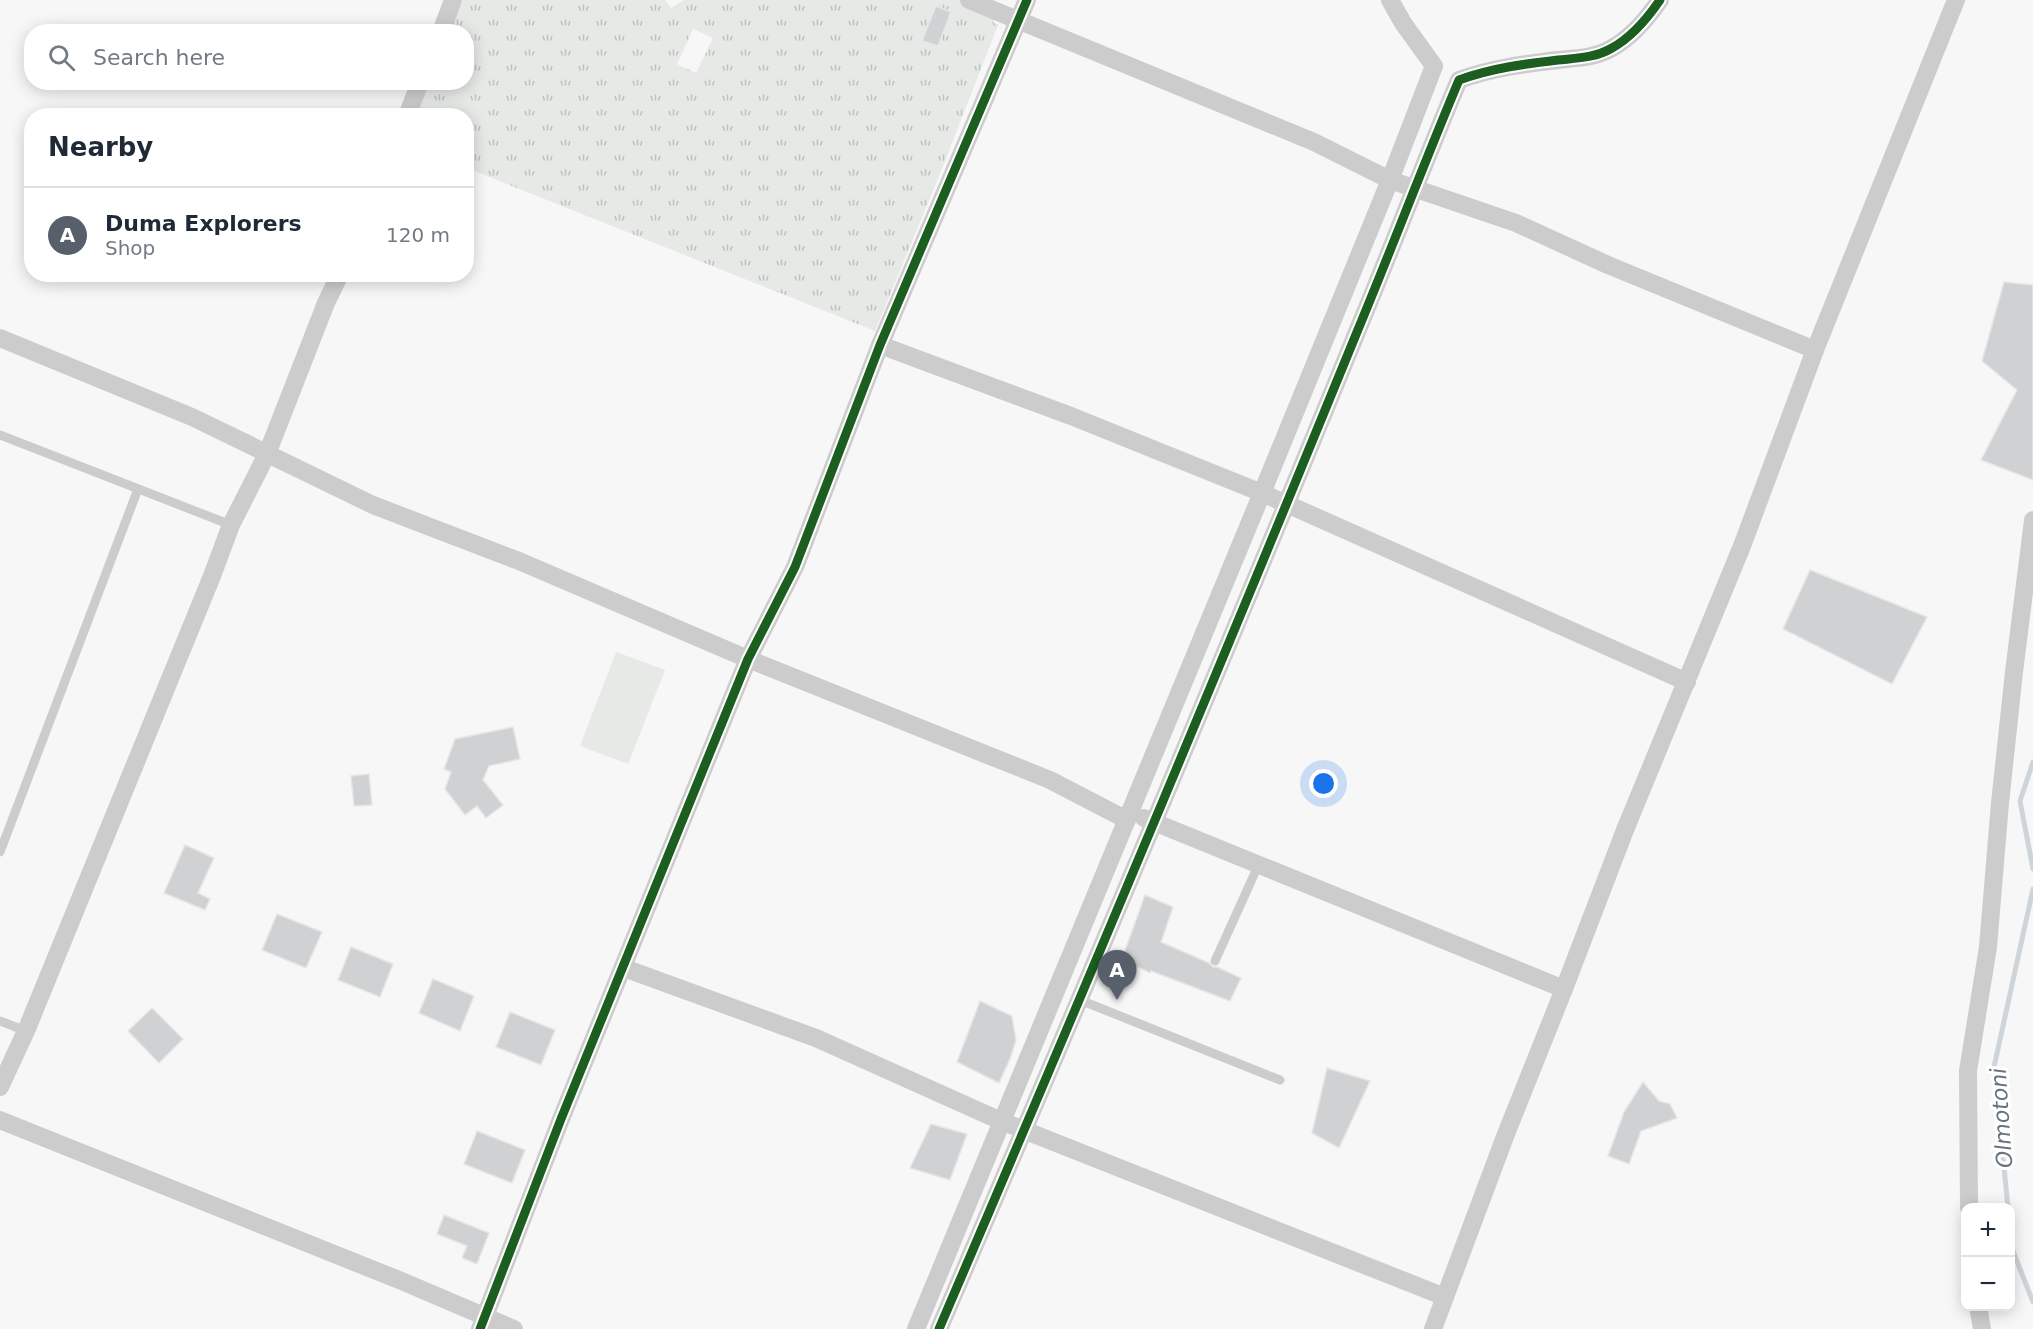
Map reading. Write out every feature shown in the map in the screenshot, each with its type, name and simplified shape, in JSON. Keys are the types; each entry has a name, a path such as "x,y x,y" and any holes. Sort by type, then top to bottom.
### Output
{"street":[{"path":"444,24 453,0"},
{"path":"969,0 1314,142 1390,180 1516,223 1608,265 1815,350"},
{"path":"483,1323 561,1119 748,659 795,567 880,345 1028,0"},
{"path":"1390,0 1403,23 1434,66 1459,80 1493,69 1584,58 1610,49 1626,39 1646,20 1660,0"},
{"path":"1432,1329 1624,830 1742,546 1815,350 1956,0"},
{"path":"916,1329 1262,493 1434,66"},
{"path":"939,1329 1080,1000 1459,80"},
{"path":"410,108 417,90"},
{"path":"0,1087 26,1031 231,525 267,454 336,282"},
{"path":"0,338 192,417 373,505 519,561 748,659 1050,780 1128,816 1154,822 1564,989"},
{"path":"880,345 1071,416 1286,503 1687,682"},
{"path":"1969,1203 1968,1071 1988,947 2010,708 2033,520"},
{"path":"624,968 816,1038 1001,1121 1445,1297"},
{"path":"0,1120 483,1323 514,1329"},
{"path":"1979,1311 1982,1329"}],"lane":[{"path":"0,435 231,525"},
{"path":"0,852 138,489"},
{"path":"1215,961 1258,866"},
{"path":"1080,1000 1280,1080"},
{"path":"0,1021 26,1031"}],"green space":[{"path":"463,0 665,0 671,8 684,0 992,0 1001,4 993,22 998,25 875,331 474,171 474,108 418,108 426,90 474,90 474,24 453,24","holes":["936,6 951,12 937,46 922,40","693,29 713,38 696,73 677,64"]},
{"path":"616,652 665,670 628,764 580,746"}],"building":[{"path":"936,6 951,12 938,46 922,41"},
{"path":"2004,282 2033,285 2033,480 1981,460 2017,390 1982,361"},
{"path":"1810,570 1927,617 1892,684 1783,629"},
{"path":"513,727 520,759 489,766 483,780 503,805 486,818 477,806 465,815 445,789 451,772 444,769 455,739"},
{"path":"369,774 372,805 354,806 351,776"},
{"path":"185,845 214,858 198,893 210,899 205,910 164,893"},
{"path":"1145,895 1173,907 1161,942 1241,978 1230,1001 1151,971 1150,973 1122,959"},
{"path":"277,914 322,932 306,968 262,950"},
{"path":"351,947 393,964 380,997 338,980"},
{"path":"433,979 474,996 460,1031 419,1013"},
{"path":"980,1001 1012,1016 1016,1040 999,1083 957,1062"},
{"path":"152,1008 183,1039 159,1063 128,1031"},
{"path":"510,1012 555,1030 541,1065 496,1047"},
{"path":"1327,1068 1370,1081 1339,1148 1312,1133"},
{"path":"1643,1082 1659,1101 1670,1104 1677,1118 1641,1131 1629,1164 1608,1156 1624,1112"},
{"path":"931,1124 967,1134 950,1180 910,1168"},
{"path":"477,1131 525,1150 512,1183 464,1164"},
{"path":"444,1215 489,1233 477,1264 462,1258 467,1246 437,1234"}],"waterway":[{"name":"Olmotoni","path":"2033,762 2020,801 2033,869"},
{"name":"Olmotoni","path":"2008,1203 1994,1067 2033,889"},
{"name":"Olmotoni","path":"2015,1256 2033,1302"}],"cycle path":[{"path":"480,1329 561,1119 748,659 795,567 880,345 1027,0"},
{"path":"939,1329 1202,707 1459,80 1508,67 1599,54 1619,44 1633,33 1660,0"}],"place":[{"name":"Duma Explorers","path":"1117,1000"}]}
